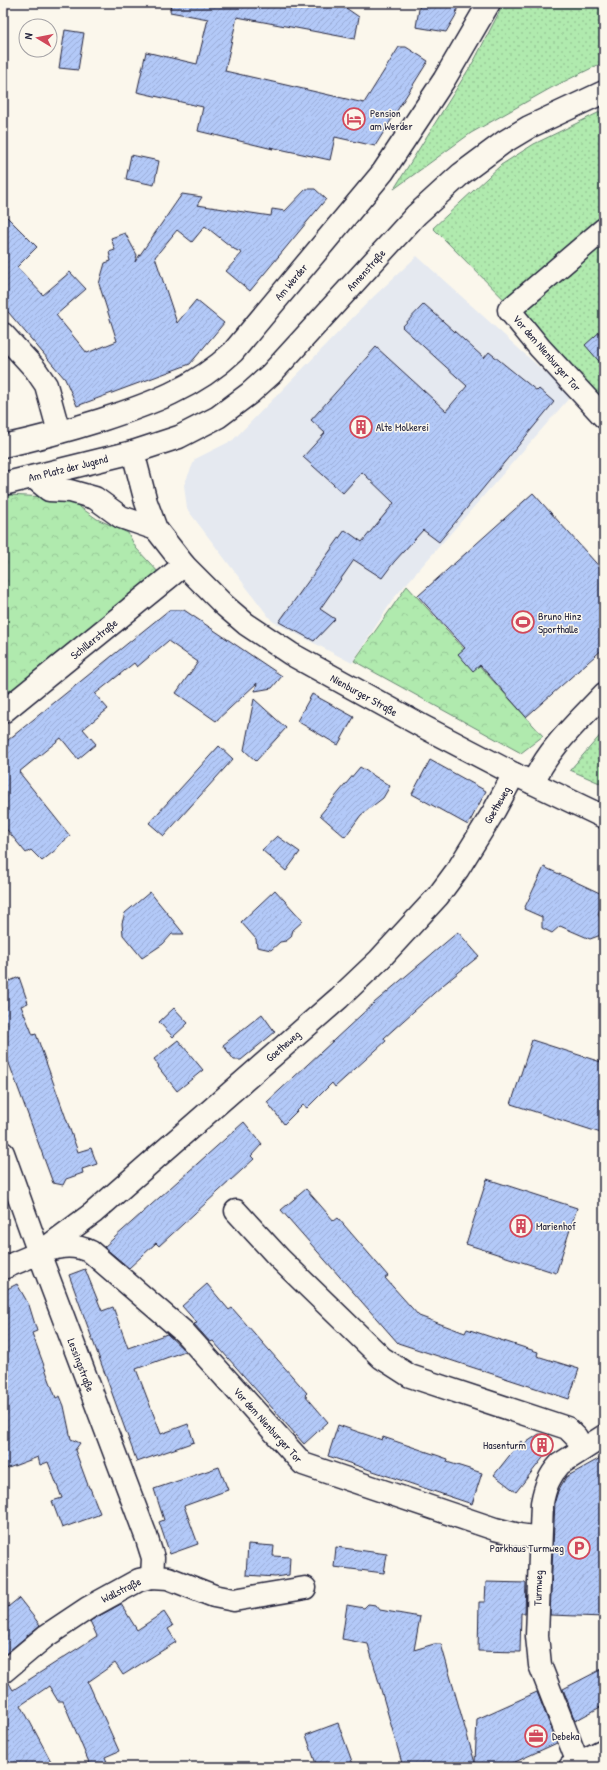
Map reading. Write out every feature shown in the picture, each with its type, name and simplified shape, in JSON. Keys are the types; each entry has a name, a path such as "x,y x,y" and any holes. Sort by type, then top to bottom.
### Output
{"street":[{"name":"Am Werder","path":"3,446 59,432 154,402 190,385 218,366 233,352 383,172 444,80 489,3"},
{"name":"Annenstraße","path":"133,452 179,436 218,418 234,406 270,374 416,215 461,174 504,142 529,127 604,92"},
{"name":"Vor dem Nienburger Tor","path":"604,230 509,310 540,348 604,417"},
{"path":"3,334 35,369 46,385 59,432"},
{"name":"Am Platz der Jugend","path":"3,484 133,452"},
{"name":"Nienburger Straße","path":"133,452 146,502 156,529 184,565 230,610 274,644 362,694 514,774 604,817"},
{"path":"33,476 49,490 70,491 95,498 121,517 156,529"},
{"name":"Schillerstraße","path":"3,712 184,565"},
{"path":"533,783 540,767 550,753 604,694"},
{"name":"Goetheweg","path":"3,1268 39,1253 93,1213 339,998 379,960 438,896 458,869 514,774"},
{"name":"Lessingstraße","path":"3,1154 146,1536 153,1558 152,1577"},
{"path":"236,1211 280,1259 382,1358 416,1378 567,1428 576,1437 583,1449"},
{"name":"Vor dem Nienburger Tor","path":"39,1253 64,1246 78,1247 91,1252 184,1332 303,1464 496,1529 519,1535 540,1538"},
{"name":"Turmweg","path":"574,1765 540,1665 537,1636 543,1496 550,1476 560,1464 604,1436"},
{"name":"Wallstraße","path":"3,1672 46,1636 88,1608 139,1580 152,1577 168,1578 214,1596 234,1600 305,1588"},
{"path":"574,1765 604,1750"}],"shaded area":[{"path":"417,256 571,396 394,598 352,663 272,621 187,509 184,485 195,459 233,440 370,300"}],"green space":[{"path":"504,3 604,3 604,62 551,88 471,133 394,189 475,59"},
{"path":"604,110 604,400 433,228 501,165 534,144"},
{"path":"3,496 67,498 97,519 128,533 136,548 160,574 3,704"},
{"path":"407,586 543,736 521,753 354,661"},
{"path":"604,731 604,785 570,770"}],"building":[{"path":"171,3 272,3 271,5 302,10 304,3 317,3 346,8 359,17 355,39 237,17 225,71 364,103 399,47 406,47 428,61 375,146 335,137 330,160 270,147 273,149 198,131 203,107 137,92 146,52 197,64 208,19 170,12"},
{"path":"420,3 458,3 456,15 446,32 416,27"},
{"path":"65,30 84,33 78,70 59,68"},
{"path":"131,155 159,161 154,185 126,179"},
{"path":"306,189 315,189 326,199 250,291 226,271 242,253 234,249 205,226 192,242 177,230 155,257 177,323 196,300 224,323 190,364 77,406 65,379 3,306 3,213 37,247 17,267 43,295 70,272 86,289 56,315 87,353 117,341 99,284 105,263 111,261 109,252 115,250 111,238 125,233 137,255 135,262 182,194 202,197 197,205 271,216 272,209 285,211"},
{"path":"424,304 484,358 489,352 537,391 539,389 554,402 439,542 423,530 394,562 382,578 354,560 320,609 335,619 314,641 279,622 345,530 362,542 394,503 362,472 343,493 303,457 325,433 311,420 376,347 446,411 467,386 402,327"},
{"path":"604,328 604,367 585,345"},
{"name":"Bruno Hinz Sporthalle","path":"533,493 604,572 604,648 526,717 480,665 473,671 458,654 465,648 418,596"},
{"path":"169,610 184,610 282,676 272,688 255,691 257,683 216,721 176,693 198,662 168,641 137,667 134,663 95,694 108,709 83,729 96,744 78,759 61,738 19,772 70,836 42,861 31,850 26,853 3,825 3,744"},
{"path":"312,694 354,717 338,745 297,721"},
{"path":"254,699 286,728 256,761 244,750"},
{"path":"219,746 233,759 164,836 149,823"},
{"path":"430,760 486,791 468,825 412,794"},
{"path":"360,767 390,786 383,798 361,815 345,837 320,815"},
{"path":"277,836 300,852 286,871 262,850"},
{"path":"544,867 604,895 604,901 598,914 604,925 601,935 590,939 560,926 552,933 542,928 542,917 524,909"},
{"path":"275,890 303,921 293,930 291,937 286,941 280,942 271,950 257,947 256,939 241,922"},
{"path":"150,892 184,934 172,934 163,944 142,958 123,935 122,923 125,913"},
{"path":"458,932 479,956 443,985 384,1038 386,1041 335,1087 332,1083 307,1108 303,1105 284,1124 267,1102 374,1003"},
{"path":"3,964 10,981 19,977 28,1003 21,1006 33,1035 36,1034 78,1152 91,1148 97,1164 82,1169 83,1173 66,1179 63,1185 53,1183 3,1047"},
{"path":"174,1008 188,1023 173,1037 159,1022"},
{"path":"262,1014 275,1032 241,1060 234,1060 223,1045"},
{"path":"178,1040 203,1070 177,1091 158,1067 159,1066 154,1059"},
{"path":"532,1040 604,1063 604,1134 511,1104"},
{"path":"244,1122 262,1144 251,1156 254,1159 159,1246 156,1243 129,1268 104,1247"},
{"name":"Marienhof","path":"487,1179 577,1208 556,1273 466,1244"},
{"path":"306,1189 334,1221 338,1218 388,1276 385,1278 419,1316 465,1333 467,1329 538,1352 537,1356 579,1369 569,1399 398,1343 281,1210"},
{"path":"85,1269 102,1311 113,1307 128,1348 167,1334 185,1351 136,1369 161,1434 188,1424 194,1442 137,1462 69,1275"},
{"path":"17,1284 29,1305 37,1331 32,1333 56,1398 60,1396 64,1406 71,1439 80,1443 75,1450 100,1513 62,1528 52,1501 62,1498 48,1462 40,1465 38,1457 3,1470 3,1291"},
{"path":"207,1284 229,1310 232,1308 307,1393 305,1395 328,1422 304,1444 213,1341 210,1342 194,1324 197,1323 182,1306"},
{"path":"338,1425 382,1440 383,1437 448,1459 447,1462 482,1473 472,1504 328,1456"},
{"path":"539,1434 548,1435 551,1438 553,1445 516,1492 494,1475 521,1441 524,1444"},
{"name":"Parkhaus Turmweg","path":"604,1456 604,1617 550,1615 555,1501 558,1491 566,1477"},
{"path":"219,1467 228,1490 184,1506 198,1544 170,1554 159,1522 164,1520 154,1489"},
{"path":"248,1544 274,1546 273,1556 290,1557 289,1575 275,1577 246,1575"},
{"path":"336,1547 387,1554 384,1573 334,1567"},
{"path":"486,1582 526,1583 525,1613 521,1613 520,1652 478,1651 479,1602 485,1602"},
{"path":"19,1598 40,1625 3,1656 3,1611"},
{"path":"121,1604 137,1630 164,1612 173,1626 168,1629 176,1642 123,1675 115,1663 88,1682 119,1751 105,1757 107,1762 98,1767 91,1767 63,1701 58,1701 49,1686 21,1705 54,1767 8,1767 3,1758 3,1684 9,1683 13,1690 97,1636 90,1621"},
{"path":"368,1604 376,1605 380,1610 420,1617 414,1650 434,1644 441,1644 475,1763 477,1719 537,1692 557,1743 504,1767 403,1767 368,1644 342,1639 347,1605 364,1608"},
{"path":"604,1668 604,1705 575,1721 563,1689"},
{"path":"338,1723 354,1767 317,1767 306,1735"}],"place":[{"name":"Pension am Werder","path":"354,119"},
{"name":"Alte Molkerei","path":"361,427"},
{"name":"Bruno Hinz Sporthalle","path":"523,622"},
{"name":"Marienhof","path":"521,1226"},
{"name":"Hasenturm","path":"542,1445"},
{"name":"Parkhaus Turmweg","path":"579,1548"},
{"name":"Debeka","path":"536,1736"}]}
